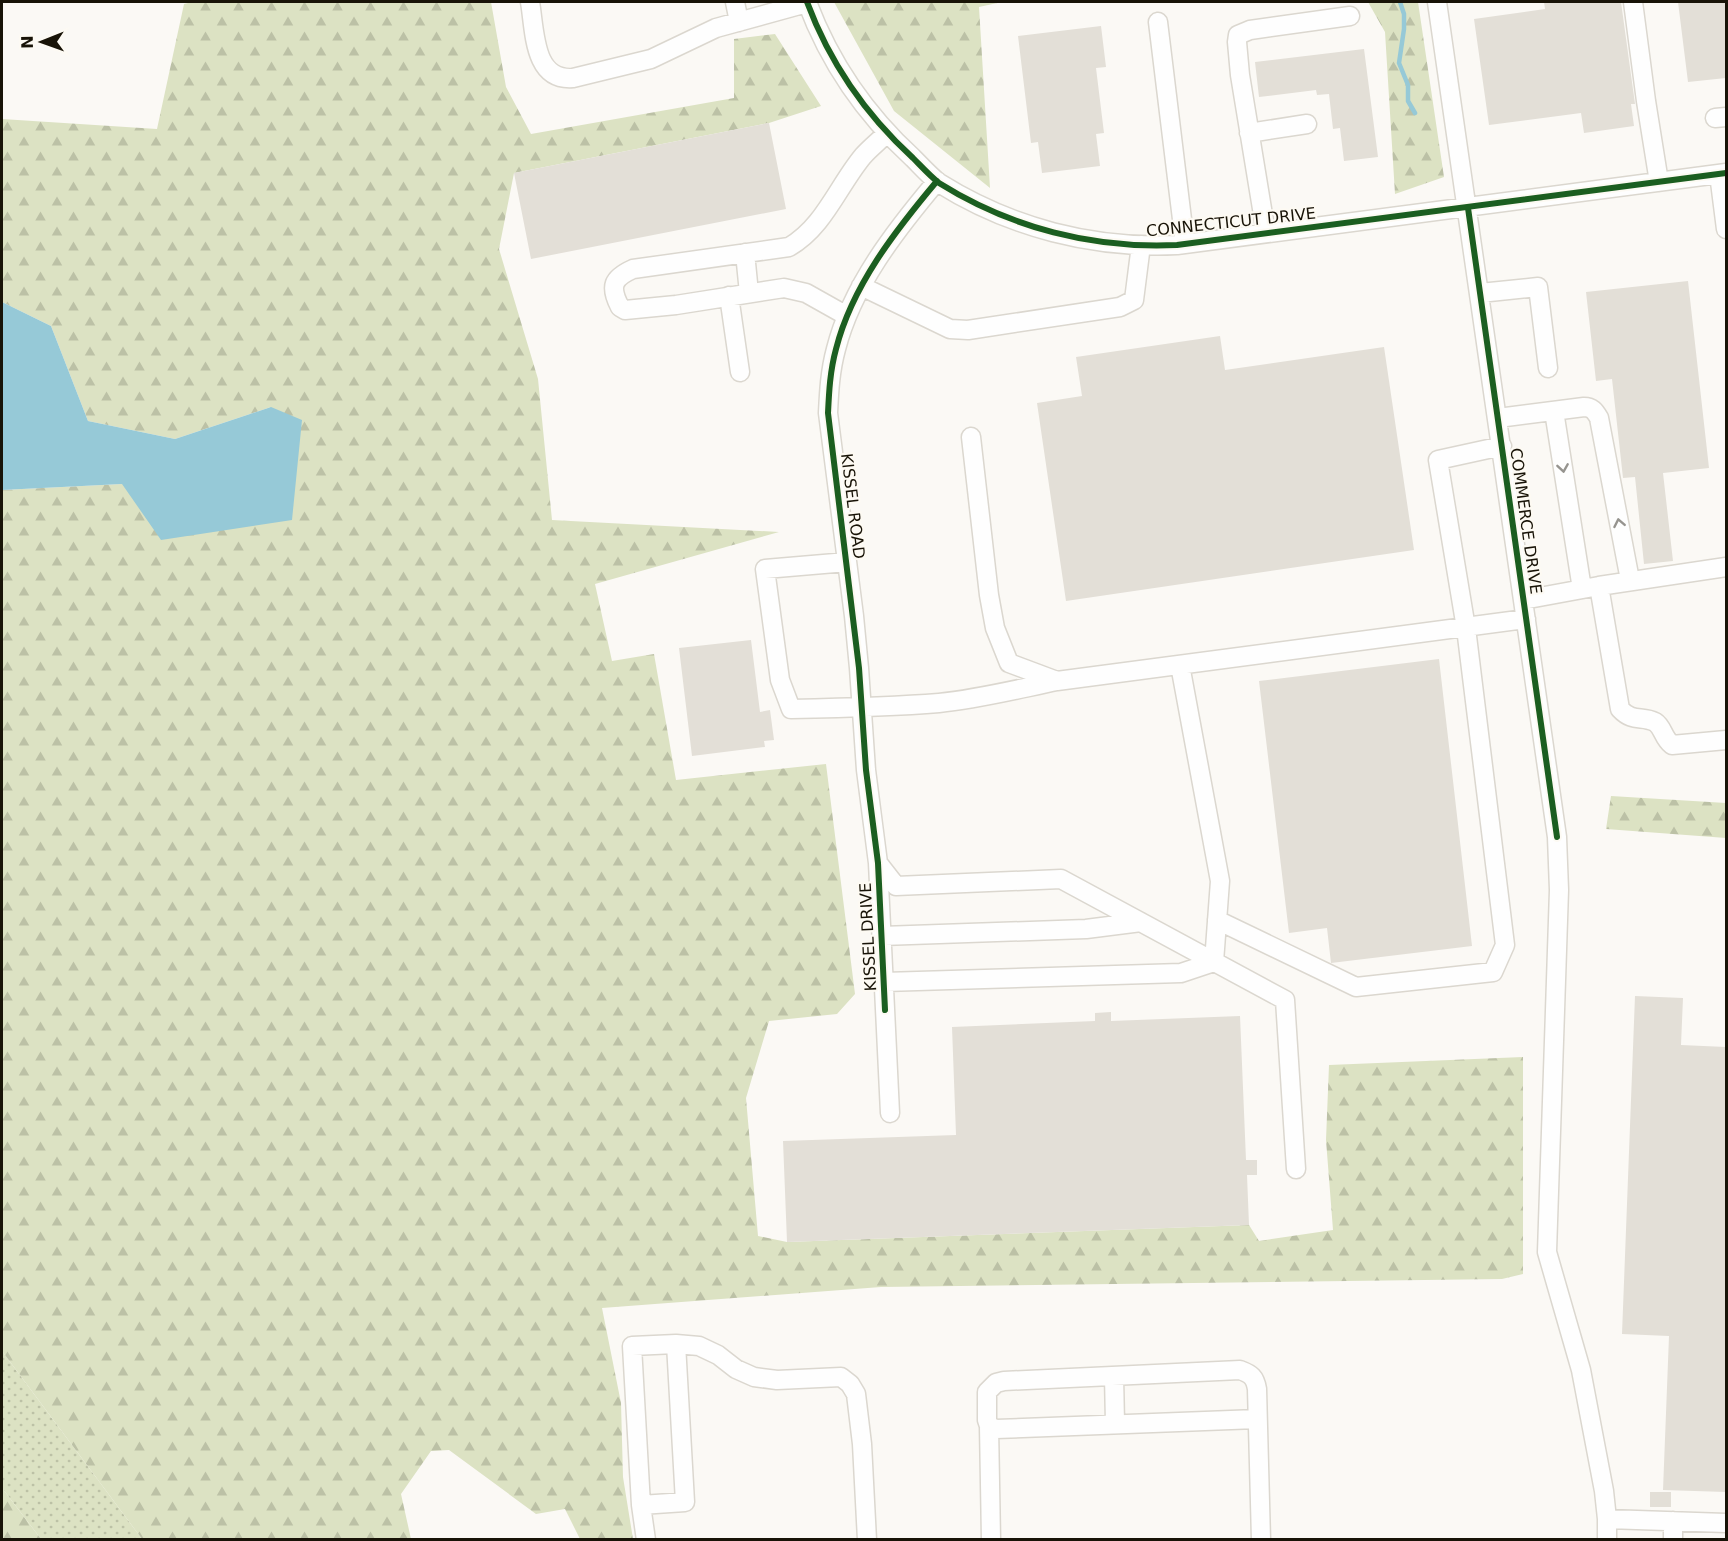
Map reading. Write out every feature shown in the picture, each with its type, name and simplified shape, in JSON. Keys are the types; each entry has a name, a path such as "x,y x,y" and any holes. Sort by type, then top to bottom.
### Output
{"street":[{"path":"530,2 540,57 546,70 555,77 563,79 651,59 716,28 807,2"},
{"path":"735,2 739,22"},
{"name":"CONNECTICUT DRIVE","path":"807,2 831,56 852,88 887,133 937,182 982,207 1029,226 1075,238 1141,246 1185,244 1723,174"},
{"name":"COMMERCE DRIVE","path":"1437,2 1557,837 1559,890 1547,1252 1581,1370 1604,1491 1607,1539"},
{"path":"1633,2 1659,182"},
{"path":"1266,233 1240,75 1238,35 1250,30 1350,16"},
{"path":"1158,22 1185,244"},
{"path":"1249,133 1306,124"},
{"path":"846,316 806,293 784,288 625,310 620,307 616,299 615,284 619,276 633,269 766,252 789,247 802,240 837,196 862,157 887,133"},
{"path":"1723,174 1726,219"},
{"name":"KISSEL ROAD","path":"878,863 866,770 847,562 828,414 831,370 846,316 861,286 902,223 937,182"},
{"path":"861,286 950,329 968,330 1120,307 1134,300 1141,246"},
{"path":"745,253 749,293"},
{"path":"1480,293 1538,287 1548,368"},
{"path":"729,296 740,372"},
{"path":"1498,418 1589,407 1599,418 1630,580"},
{"path":"1554,411 1590,587 1620,709 1626,716 1634,719 1652,720 1659,725 1665,740 1672,745 1726,740"},
{"path":"971,437 989,595 995,628 1010,663 1057,681"},
{"path":"1217,920 1356,987 1493,972 1505,945 1466,628 1438,460 1502,447"},
{"path":"847,562 765,569 780,680 791,709 862,708 952,701 1057,681 1526,619"},
{"path":"1523,600 1630,580 1726,567"},
{"path":"1180,665 1220,881 1214,962"},
{"path":"878,863 896,886 1061,879 1285,1000 1296,1168"},
{"name":"KISSEL DRIVE","path":"878,863 890,1113"},
{"path":"882,936 1086,929 1141,922"},
{"path":"884,982 1181,973 1214,962"},
{"path":"641,1505 685,1502 676,1344"},
{"path":"646,1539 641,1505 632,1346 676,1344 699,1346 754,1377 777,1380 841,1377 850,1384 856,1394 862,1444 867,1539"},
{"path":"992,1539 987,1392 996,1383 1240,1370 1255,1378 1257,1389 1261,1539"},
{"path":"1114,1376 1115,1423"},
{"path":"989,1426 996,1429 1257,1419"},
{"path":"1607,1519 1673,1521 1720,1528"},
{"path":"1672,1539 1673,1521"}],"green space":[{"path":"192,2 491,2 506,87 531,134 734,98 734,39 775,34 821,106 769,123 514,173 499,249 538,379 552,520 779,532 595,584 612,661 654,654 676,780 826,764 855,994 837,1014 769,1021 746,1098 758,1236 787,1242 1249,1225 1259,1241 1333,1230 1326,1140 1329,1065 1523,1057 1523,1274 1502,1279 881,1287 602,1308 621,1403 623,1477 633,1539 580,1539 565,1509 536,1514 449,1450 431,1451 401,1494 411,1539 142,1539 2,1351 2,490 122,484 271,407 175,439 88,421 51,326 2,302 2,119 157,129 184,4"},
{"path":"834,2 1002,2 979,7 990,188 894,111"},
{"path":"1368,2 1418,2 1444,177 1395,194 1385,32"},
{"path":"1611,796 1726,803 1726,838 1606,829"},
{"path":"2,1351 142,1539 41,1539 2,1488"},
{"path":"2,1488 41,1539 2,1539"}],"water":[{"path":"2,302 51,326 88,421 175,439 271,407 302,420 292,520 161,540 122,484 2,490"}],"building":[{"path":"1544,2 1621,2 1635,104 1631,104 1634,126 1584,133 1581,113 1489,125 1474,19 1545,9"},
{"path":"1678,2 1726,2 1726,78 1688,82"},
{"path":"1101,26 1106,67 1096,68 1104,133 1096,134 1100,166 1042,173 1038,142 1031,143 1018,36"},
{"path":"1364,49 1378,157 1344,161 1340,128 1333,129 1329,94 1317,95 1316,90 1259,97 1255,62"},
{"path":"769,123 786,209 531,259 514,173"},
{"path":"1688,281 1709,468 1663,473 1673,561 1644,564 1635,477 1623,478 1612,379 1596,381 1586,292"},
{"path":"1220,336 1225,370 1384,347 1414,550 1066,601 1037,403 1082,396 1076,357"},
{"path":"751,640 760,712 770,710 774,740 764,741 765,747 692,756 679,648"},
{"path":"1439,659 1472,946 1331,963 1327,928 1289,933 1259,681"},
{"path":"1635,996 1683,998 1681,1045 1726,1047 1726,1492 1663,1490 1669,1336 1622,1334"},
{"path":"1111,1012 1111,1021 1240,1016 1246,1160 1257,1160 1257,1175 1247,1175 1249,1225 787,1242 783,1141 956,1135 952,1027 1095,1021 1095,1013"},
{"path":"1650,1492 1671,1492 1671,1507 1650,1507"}],"waterway":[{"path":"1400,2 1404,14 1404,29 1399,63 1408,85 1408,101 1415,113"}],"cycle path":[{"path":"807,2 826,45 851,86 880,124 939,183 995,212 1024,223 1084,239 1114,243 1177,245 1726,173"},
{"path":"885,1010 878,863 866,770 859,668 828,413 829,397 836,349 853,303 877,260 937,181"},
{"path":"1468,208 1557,837"}]}
